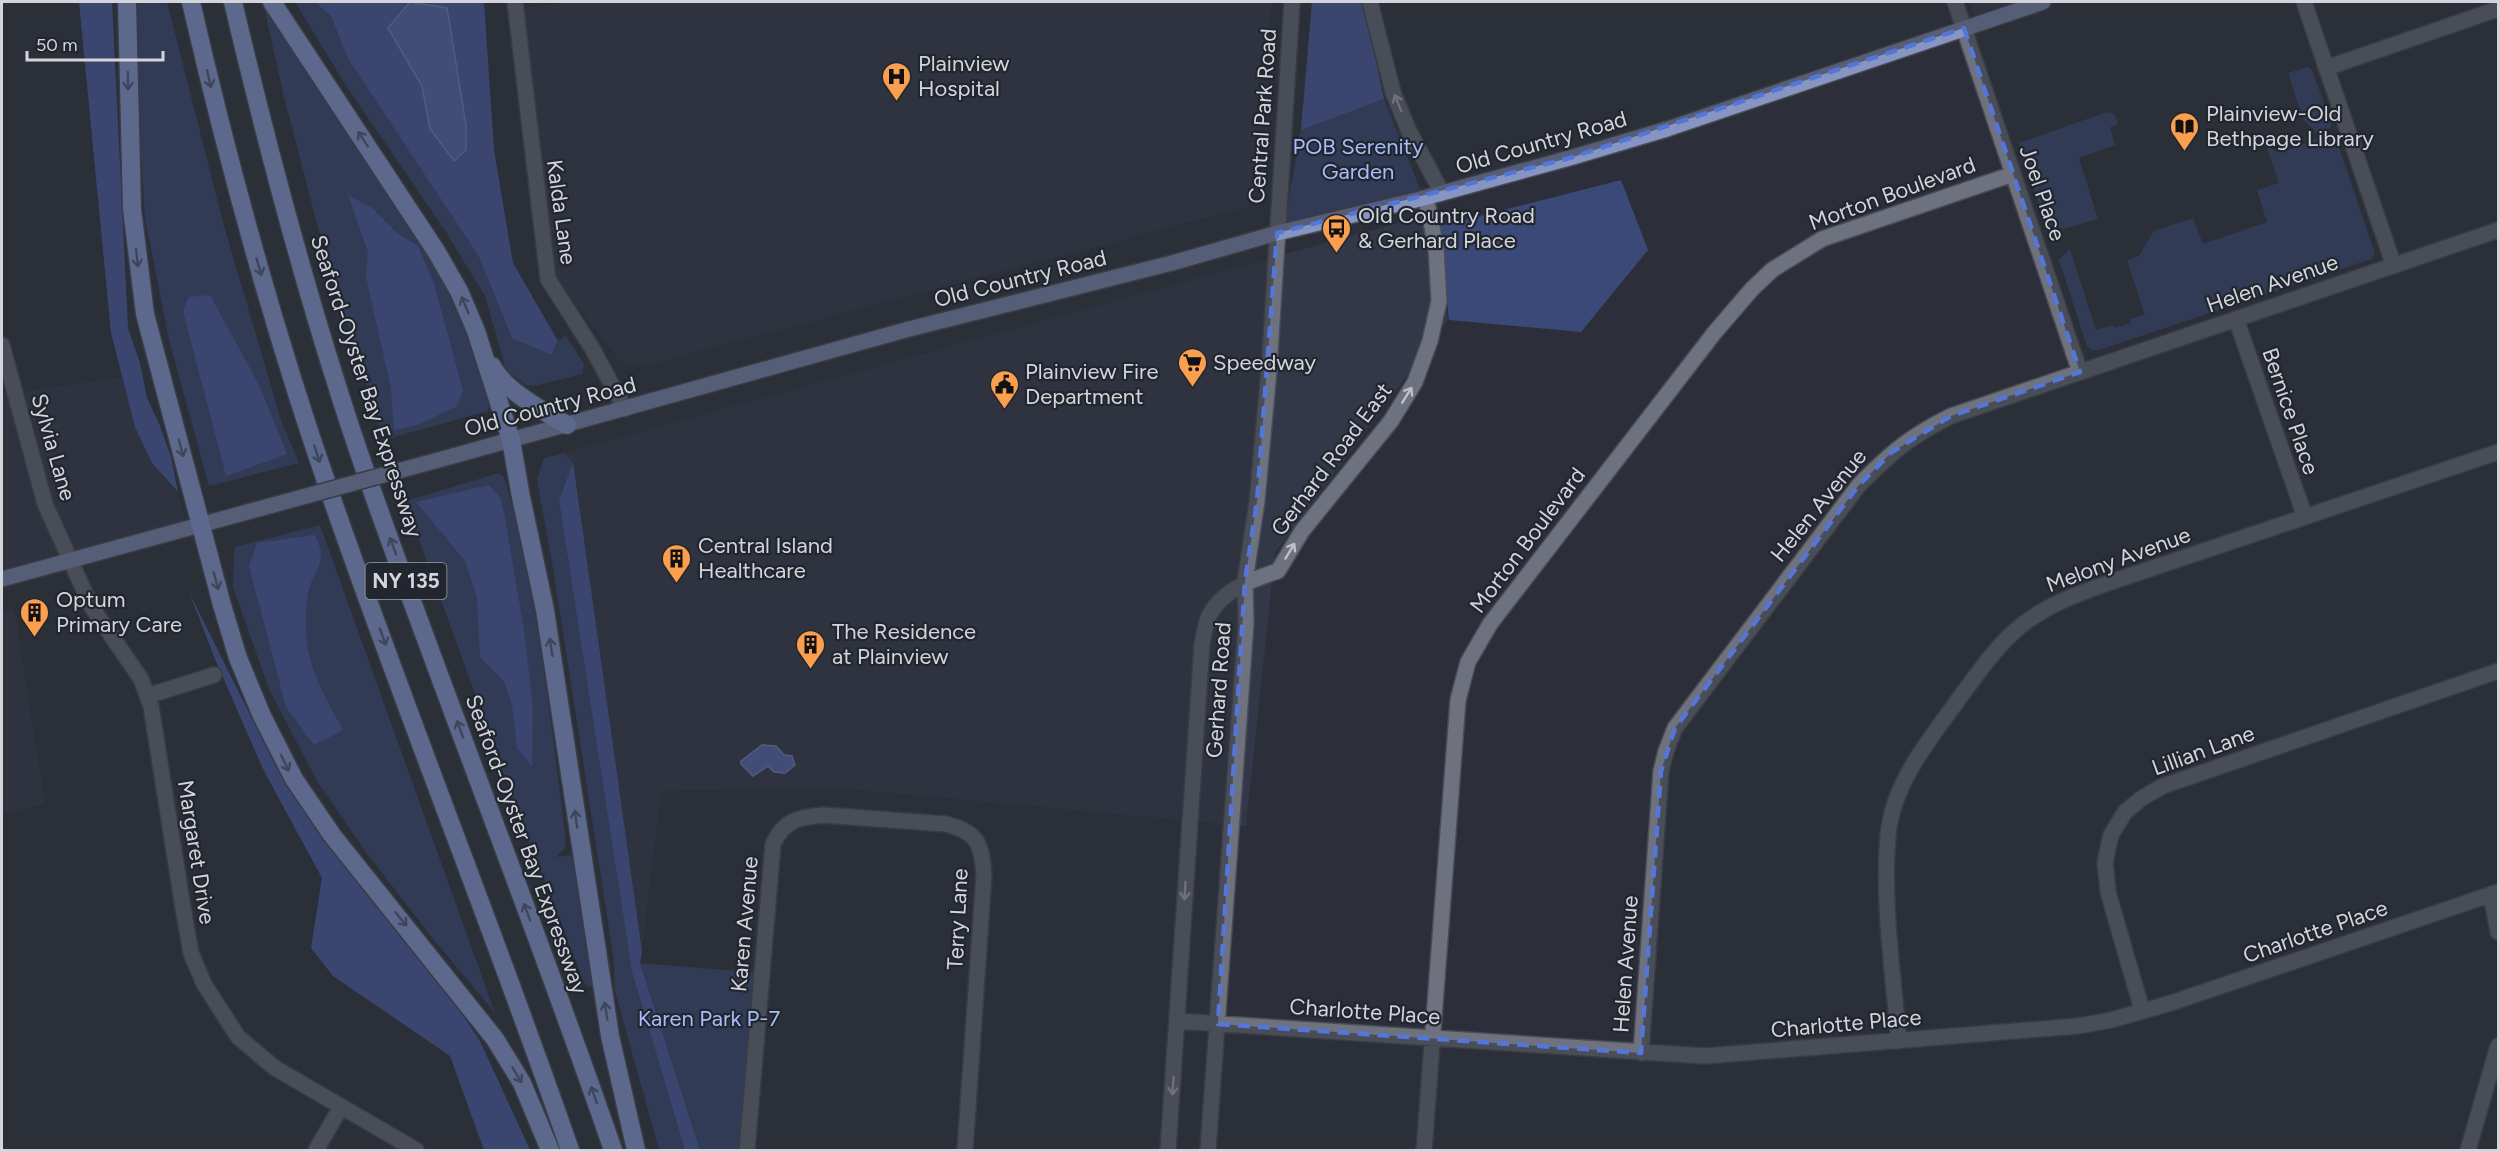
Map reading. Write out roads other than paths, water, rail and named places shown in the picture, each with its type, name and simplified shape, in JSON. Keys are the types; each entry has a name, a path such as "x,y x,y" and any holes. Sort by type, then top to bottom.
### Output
{"highway":[{"path":"127,2 129,157 138,266 145,314 238,658 262,716 294,779 333,835 495,1039 522,1083 550,1150"},
{"name":"NY 135","path":"191,2 217,115 253,245 290,373 319,461 570,1150"},
{"name":"Seaford-Oyster Bay Expressway","path":"233,2 257,105 296,244 330,361 369,481 614,1150"},
{"path":"273,2 436,251 459,291 497,376 541,410 567,425"},
{"path":"479,339 511,440 546,610 610,1036 636,1150"}],"main road":[{"name":"Old Country Road","path":"2,579 909,329 1172,263 1277,232 1426,198 1667,129 2043,2"}],"street":[{"name":"Kalda Lane","path":"515,2 548,279 592,348 625,409"},
{"name":"Central Park Road","path":"1277,232 1292,2"},
{"path":"1370,2 1393,92 1408,129 1442,193"},
{"name":"Joel Place","path":"1955,2 2080,372"},
{"path":"2304,2 2394,266"},
{"path":"2326,68 2499,9"},
{"name":"Morton Boulevard","path":"1424,1150 1458,700 1468,662 1490,624 1715,332 1752,289 1772,270 1822,239 2013,174"},
{"name":"Gerhard Road East","path":"1245,581 1278,571 1302,531 1391,421 1415,382 1430,341 1438,301 1436,247 1426,198"},
{"name":"Helen Avenue","path":"1641,1053 1661,771 1675,728 1859,485 1892,452 1915,435 1951,416 2499,230"},
{"name":"Gerhard Road","path":"1208,1150 1246,623 1245,581 1257,501 1277,232"},
{"name":"Bernice Place","path":"2236,319 2305,517"},
{"name":"Sylvia Lane","path":"2,345 45,504 69,560"},
{"name":"Melony Avenue","path":"1899,1041 1886,872 1890,825 1898,796 1917,757 1976,676 2017,629 2057,602 2499,452"},
{"name":"Margaret Drive","path":"69,560 91,606 141,679 151,706 191,953 204,984 238,1036 275,1068 416,1150"},
{"path":"1168,1150 1202,644 1209,616 1245,581"},
{"name":"Lillian Lane","path":"2142,1010 2108,892 2104,862 2110,835 2125,812 2142,798 2163,786 2499,671"},
{"path":"147,696 214,675"},
{"name":"Terry Lane","path":"773,844 778,831 789,823 804,816 823,815 946,824 962,828 975,837 982,849 984,874 965,1150"},
{"name":"Karen Avenue","path":"747,1150 773,844"},
{"path":"2495,893 2499,932"},
{"name":"Charlotte Place","path":"1177,1021 1705,1056 2078,1026 2111,1020 2171,1003 2495,893"},
{"path":"2468,1150 2499,1046"},
{"path":"316,1150 341,1107"}],"place":[{"name":"Plainview Hospital","path":"897,102"},
{"name":"Plainview-Old Bethpage Library","path":"2185,152"},
{"name":"Old Country Road & Gerhard Place","path":"1337,254"},
{"name":"Speedway","path":"1192,388"},
{"name":"Plainview Fire Department","path":"1004,410"},
{"name":"Central Island Healthcare","path":"677,584"},
{"name":"Optum Primary Care","path":"35,638"},
{"name":"The Residence at Plainview","path":"811,670"}],"park label":[{"name":"POB Serenity Garden","path":"1358,158"},
{"name":"Karen Park P-7","path":"709,1018"}]}
